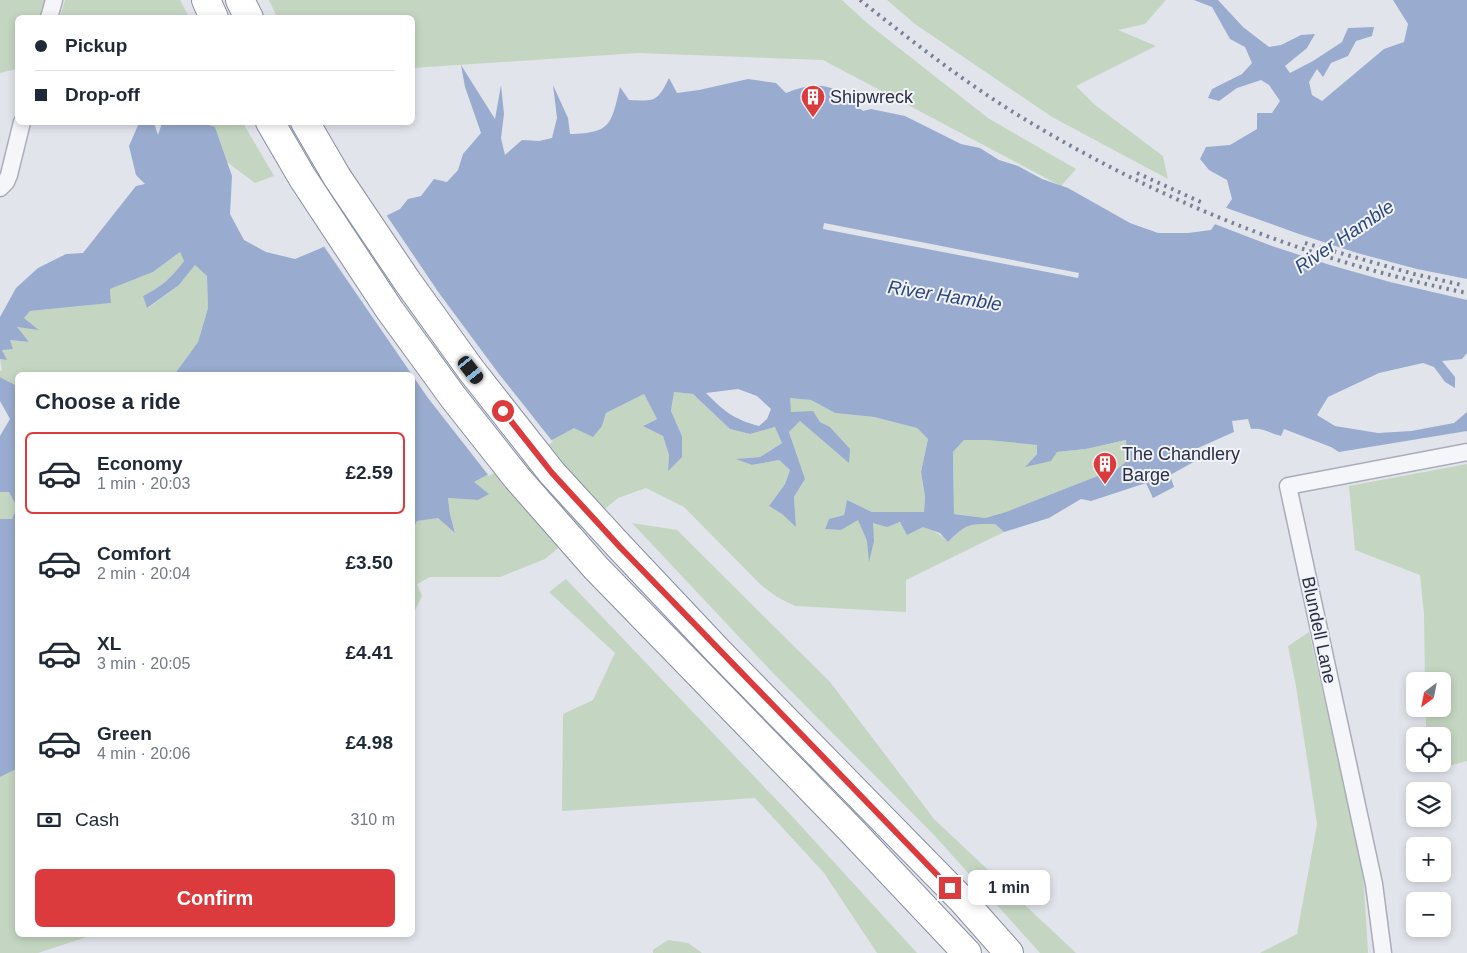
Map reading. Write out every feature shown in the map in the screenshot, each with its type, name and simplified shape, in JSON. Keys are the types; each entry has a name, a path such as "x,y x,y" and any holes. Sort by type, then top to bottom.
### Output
{"highway":[{"path":"206,0 213,15"},
{"path":"240,0 248,15"},
{"path":"306,125 361,213 471,370 552,473 619,546 956,894 1009,953"},
{"path":"275,131 352,256 436,374 517,478 596,568 850,829 967,953"}],"street":[{"path":"50,15 54,0"},
{"path":"0,188 6,182 21,125"},
{"name":"Blundell Lane","path":"1383,953 1374,884 1288,486 1467,452"}],"green space":[{"path":"0,0 45,0 41,15 15,15 15,69 0,73"},
{"path":"65,0 180,0 188,15 61,15"},
{"path":"269,0 842,0 867,23 988,118 1076,169 1061,186 823,60 638,53 415,68 415,15 276,15"},
{"path":"887,0 1166,0 1145,24 1118,30 1156,46 1076,86 1095,105 1163,156 1168,179 1052,117 915,24"},
{"path":"209,125 244,125 274,176 255,183 227,162 215,127"},
{"path":"180,252 184,261 180,267 161,285 143,296 148,308 179,285 195,265 207,276 208,308 198,342 176,372 15,372 15,385 0,377 0,371 2,370 0,359 6,360 2,350 10,340 29,342 16,327 38,329 24,318 30,311 111,303 110,289 153,272"},
{"path":"674,392 693,394 730,429 750,434 775,427 783,442 760,457 738,459 752,465 779,460 790,470 785,484 769,506 796,526 794,497 805,479 789,432 800,421 821,438 830,427 790,412 790,398 811,400 835,413 874,417 917,428 928,439 921,472 925,497 924,512 872,512 847,500 844,515 829,519 825,529 841,530 858,519 867,541 874,541 872,523 902,523 922,526 932,530 948,542 964,528 974,525 995,524 1004,532 906,580 906,612 795,606 777,597 761,585 684,507 646,488 618,498 545,559 500,577 430,577 417,584 422,596 415,610 415,525 417,521 438,518 455,532 448,498 478,500 488,494 474,482 574,427 602,426 606,413 644,394 657,419 644,425 663,436 669,455 668,470 682,436 671,411"},
{"path":"964,440 987,440 1037,445 1037,454 1026,466 1057,452 1086,449 1127,440 1128,460 1115,471 985,518 954,514 953,452"},
{"path":"1467,464 1467,761 1451,765 1451,727 1426,727 1426,718 1451,718 1451,672 1425,672 1424,614 1420,575 1355,550 1349,486"},
{"path":"0,492 9,492 15,503 15,512 12,519 0,519"},
{"path":"632,523 677,530 830,682 934,819 1076,953 1040,953 935,836 773,673"},
{"path":"566,579 790,814 917,953 877,953 824,873 755,798 562,811 563,714 593,700 615,653 549,592"},
{"path":"1309,632 1363,870 1368,953 1260,953 1297,934 1317,824 1288,646"},
{"path":"15,769 15,937 87,937 38,953 0,953 0,777"},
{"path":"668,940 688,943 702,953 653,953 653,950"}],"water":[{"name":"River Hamble","path":"1194,0 1218,0 1243,27 1269,47 1281,45 1301,35 1315,34 1307,48 1285,66 1290,73 1342,42 1348,28 1374,27 1372,36 1356,41 1348,56 1331,63 1323,77 1317,69 1309,82 1312,95 1322,101 1384,49 1404,42 1408,24 1393,0 1467,0 1467,353 1462,359 1442,361 1455,377 1455,388 1445,382 1434,367 1423,363 1379,373 1328,397 1317,415 1335,426 1378,433 1411,431 1454,423 1467,412 1467,431 1339,452 1331,447 1284,429 1281,436 1263,430 1251,429 1248,419 1232,421 1234,432 1198,448 1199,459 1170,475 1174,487 1153,498 1146,483 1091,501 1081,499 1049,518 1004,532 995,524 969,526 948,542 940,533 923,527 907,535 900,522 887,527 873,523 874,541 869,562 867,541 858,520 841,530 825,529 829,519 844,515 847,500 872,512 924,512 925,497 921,472 928,439 917,428 874,417 835,413 811,400 790,398 791,412 813,411 820,422 830,427 850,449 849,463 800,421 789,432 805,479 794,497 796,527 782,514 769,506 785,484 790,470 779,460 752,465 736,459 760,457 782,443 775,427 750,434 730,429 693,394 674,392 671,411 682,436 682,457 668,471 669,455 663,436 643,426 657,419 644,394 606,413 602,426 593,437 574,428 474,482 489,494 478,500 448,498 455,533 438,518 417,521 415,525 415,372 176,372 198,342 208,308 207,276 195,265 179,285 147,308 143,296 161,285 180,267 184,261 180,252 153,272 110,289 111,303 30,311 24,318 39,330 17,327 29,342 10,340 13,349 2,350 7,360 0,359 0,317 16,288 38,268 66,254 83,253 136,186 145,184 136,175 129,146 138,125 155,125 158,135 161,125 209,125 215,127 232,176 230,214 244,240 266,252 295,259 400,209 408,199 421,196 434,179 447,182 458,170 463,154 481,133 465,87 461,65 495,119 501,85 504,114 501,138 505,155 522,140 539,141 552,138 557,118 553,85 568,118 570,134 594,132 607,124 614,110 620,87 629,100 649,100 658,96 669,78 677,93 748,79 776,83 786,93 800,88 820,86 834,89 844,94 863,111 871,109 905,116 961,144 980,148 999,160 1018,166 1042,179 1068,188 1130,223 1158,233 1188,233 1211,230 1232,199 1227,180 1209,170 1200,159 1206,147 1230,145 1257,129 1257,113 1272,113 1280,101 1269,85 1261,80 1237,88 1219,101 1208,98 1212,89 1242,74 1252,63 1245,47 1230,39 1212,7","holes":["738,389 757,396 771,409 767,419 759,426 730,414 706,393","964,440 987,440 1037,445 1037,454 1025,467 1051,461 1057,452 1086,449 1126,440 1128,460 1115,471 1100,475 1006,512 985,518 954,514 953,452"]},
{"path":"0,377 15,385 15,503 9,492 0,492 0,436 10,419 0,401"},
{"path":"15,512 15,770 0,777 0,519 12,519"}],"pier":[{"path":"1224,207 1357,253 1417,269 1467,279 1467,300 1390,282 1330,265 1272,246 1212,223"},
{"path":"385,213 439,293 499,374 553,442 489,476 428,398 415,379 415,372 410,372 323,245"},
{"path":"824,223 1079,273 1078,278 823,229"}],"railway":[{"path":"860,0 973,86 1013,112 1066,143 1176,199 1232,223 1289,244 1348,263 1467,293"},
{"path":"1137,173 1203,203"},
{"path":"1305,243 1414,274 1462,285"}],"place":[{"name":"Shipwreck","path":"813,118"},
{"name":"The Chandlery Barge","path":"1105,485"}],"route":[{"path":"503,411 552,473 619,546 730,663 950,888"}]}
